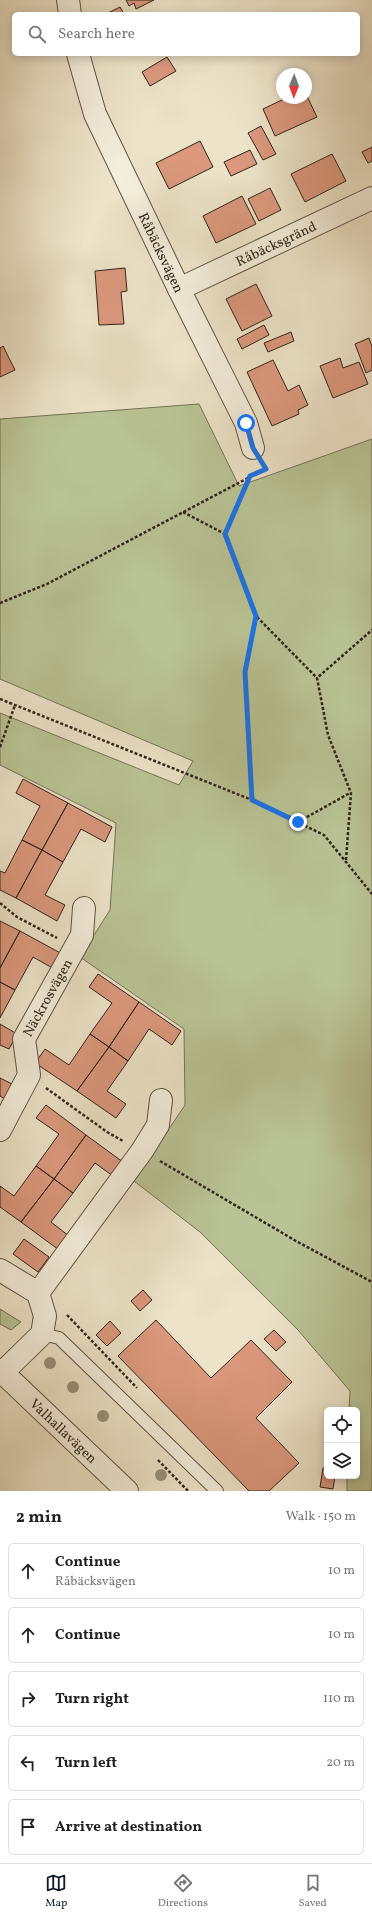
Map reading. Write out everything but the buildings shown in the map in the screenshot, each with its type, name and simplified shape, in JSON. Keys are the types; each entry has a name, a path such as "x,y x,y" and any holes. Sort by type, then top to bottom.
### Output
{"street":[{"path":"68,0 70,12"},
{"name":"Råbäcksvägen","path":"79,56 95,114 179,289 246,423 253,448"},
{"name":"Råbäcksgränd","path":"179,289 372,198"},
{"name":"Näckrosvägen","path":"29,1075 24,1039 82,935 84,908"},
{"path":"0,1130 29,1075"},
{"path":"38,1293 142,1151 158,1125 161,1100"},
{"path":"0,1270 38,1293 45,1316 42,1334 2,1371"},
{"name":"Valhallavägen","path":"2,1371 127,1491"}],"lane":[{"path":"42,1334 60,1338 217,1491"}],"path":[{"path":"0,603 47,584 250,476 266,469 253,448"},
{"path":"225,534 250,476"},
{"path":"183,512 225,534 256,616 317,678 328,735 351,793 346,860"},
{"path":"252,800 245,672 256,616"},
{"path":"317,678 372,630"},
{"path":"0,699 252,800 324,835 346,860 372,894"},
{"path":"0,747 16,705"},
{"path":"298,822 351,793"},
{"path":"0,903 17,917 75,947"},
{"path":"29,1075 107,1132 296,1241 372,1282"}],"green space":[{"path":"199,404 239,486 372,439 372,1491 347,1491 347,1479 360,1479 360,1407 349,1407 350,1391 298,1330 200,1232 134,1181 185,1105 184,1029 80,957 110,910 116,823 0,765 0,713 179,785 193,761 0,679 0,419"},
{"path":"0,1309 21,1322 11,1330 0,1324"}],"route":[{"path":"246,423 253,448 266,469 250,476 225,534 256,616 245,672 252,800 298,822"}]}
